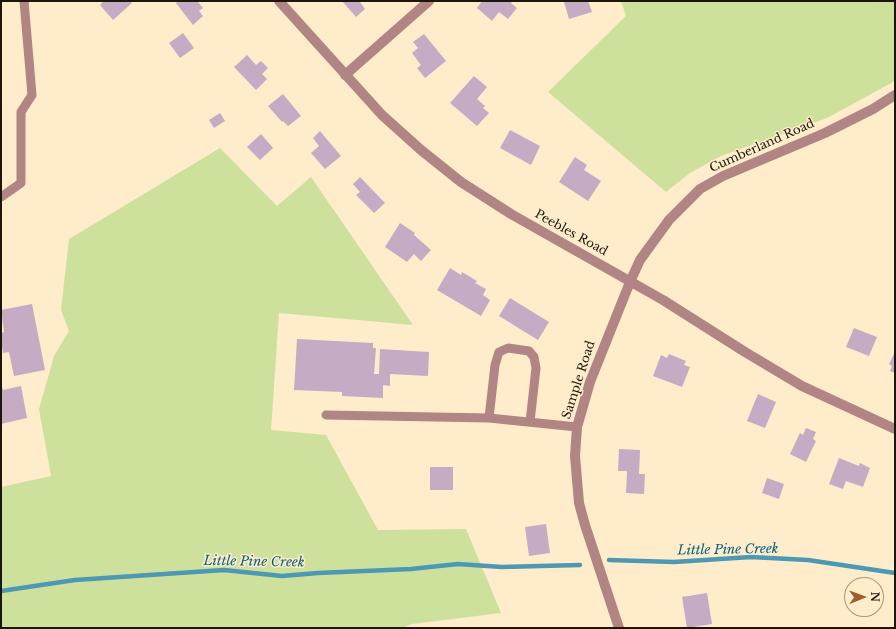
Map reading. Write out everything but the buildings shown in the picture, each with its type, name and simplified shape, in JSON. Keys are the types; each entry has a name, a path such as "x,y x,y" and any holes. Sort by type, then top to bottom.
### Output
{"street":[{"name":"Peebles Road","path":"279,1 382,116 461,182 511,214 663,300 802,386 895,429"},
{"path":"345,75 428,1"},
{"name":"Cumberland Road","path":"630,282 643,255 656,236 669,220 700,189 730,173 825,133 873,109 895,95"},
{"name":"Sample Road","path":"619,628 579,503 575,456 577,427 590,382 630,282"}],"lane":[{"path":"1,197 20,183 20,112 32,95 24,4"},
{"path":"489,418 495,365 499,352 508,348 529,351 534,358 536,368 530,422"},
{"path":"326,415 489,418 577,427"}],"green space":[{"path":"621,1 895,1 895,81 827,118 721,156 690,173 666,192 548,92 626,16"},
{"path":"220,148 277,206 311,177 413,325 279,313 271,430 326,435 378,530 466,529 501,613 412,624 402,628 1,628 1,487 51,476 39,409 54,356 69,331 61,310 69,239"}],"waterway":[{"name":"Little Pine Creek","path":"609,560 674,562 751,557 808,560 895,573"},
{"name":"Little Pine Creek","path":"1,591 75,580 224,570 282,576 411,569 458,564 502,567 580,565"}]}
